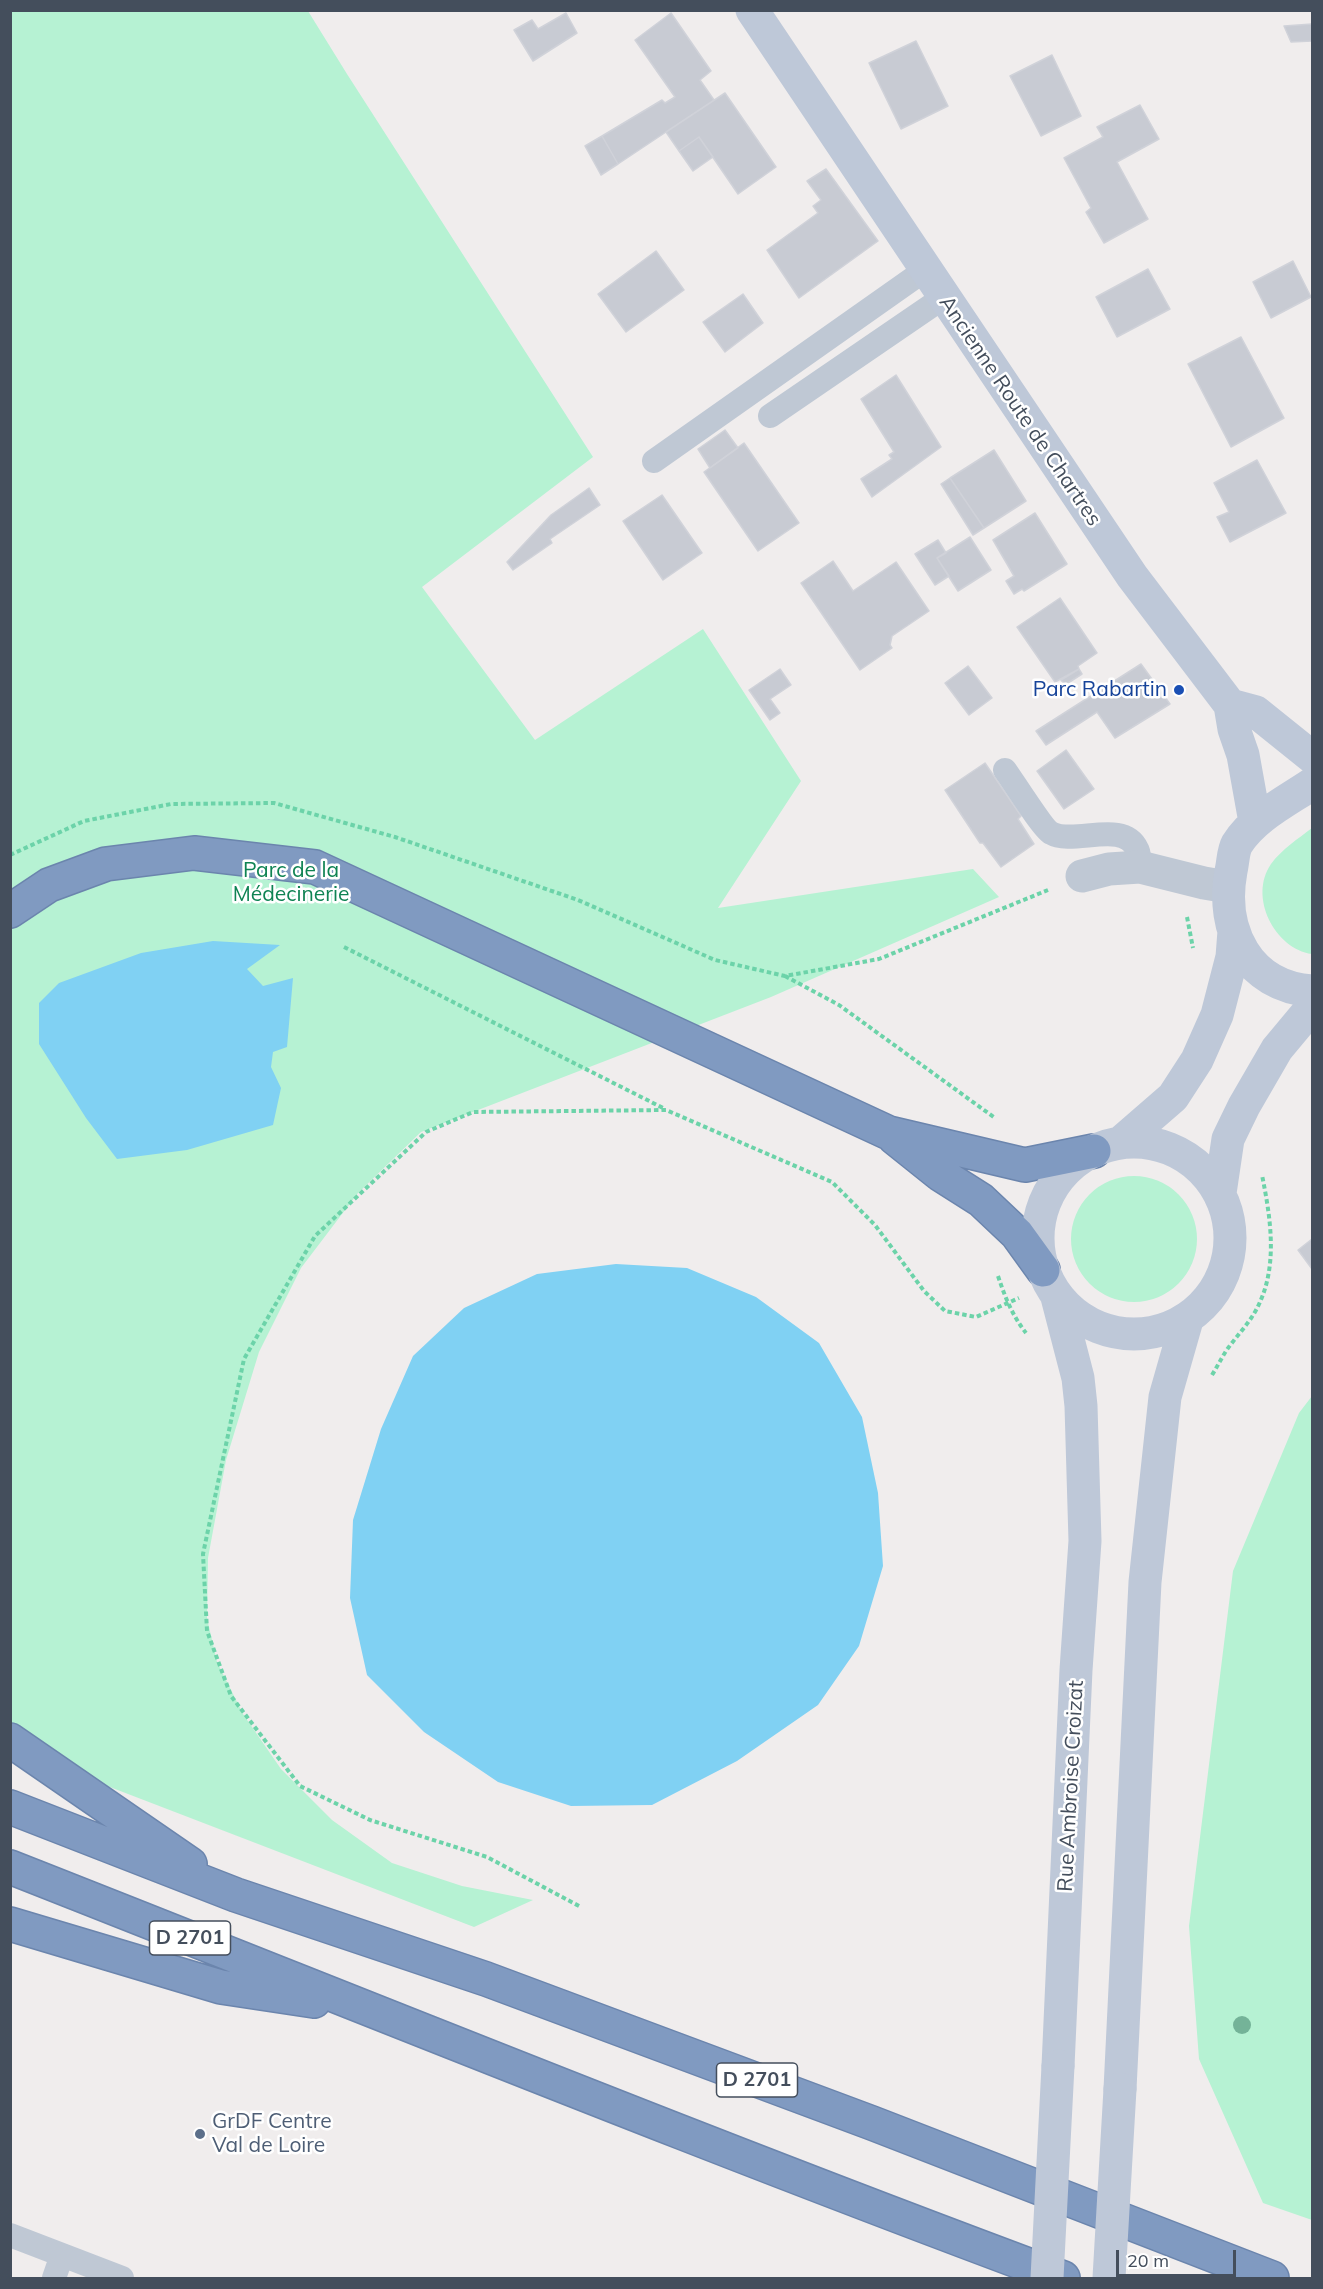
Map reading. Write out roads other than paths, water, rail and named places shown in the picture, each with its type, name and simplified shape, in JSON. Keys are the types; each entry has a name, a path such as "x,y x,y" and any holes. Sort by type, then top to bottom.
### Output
{"highway":[{"path":"10,911 49,885 106,864 194,853 315,867 889,1133 1025,1165 1107,1147"},
{"path":"889,1133 940,1174 981,1200 1017,1234 1050,1284"},
{"path":"10,1740 236,1895"},
{"name":"D 2701","path":"10,1808 236,1895 486,1979 872,2123 1272,2278"},
{"name":"D 2701","path":"10,1867 626,2112 1063,2278"},
{"path":"10,1924 221,1987 369,2008"}],"main road":[{"name":"Ancienne Route de Chartres","path":"752,10 1132,576 1230,705 1234,729 1243,755 1255,822"},
{"path":"1230,705 1256,712 1312,757"},
{"path":"1312,784 1255,822 1236,846 1228,886 1234,931 1243,953 1252,965 1275,983 1312,992"},
{"path":"1107,1147 1150,1143 1178,1153 1202,1170 1220,1193 1230,1220 1231,1249 1224,1277 1209,1301 1187,1320 1161,1332 1132,1335 1104,1330 1078,1317 1050,1284 1038,1227 1043,1199 1049,1186 1073,1162 1107,1147 1173,1097 1197,1060 1217,1015 1232,957 1234,931"},
{"path":"1220,1193 1228,1139 1240,1114 1276,1049 1312,1007"},
{"name":"Rue Ambroise Croizat","path":"1047,2278 1076,1670 1085,1541 1078,1378 1050,1284"},
{"path":"1109,2278 1145,1582 1165,1397 1187,1320"}],"street":[{"path":"1082,876 1109,869 1140,867 1203,883 1228,886"}],"lane":[{"path":"654,461 925,270"},
{"path":"770,416 944,297"},
{"path":"1005,770 1049,833 1062,837 1102,834 1125,836 1137,848 1140,867"},
{"path":"10,2235 122,2278"},
{"path":"54,2278 62,2255"}],"water":[{"path":"213,941 280,945 247,969 263,986 293,978 287,1047 273,1052 271,1067 281,1088 273,1125 187,1150 117,1159 86,1118 39,1044 39,1003 59,983 141,953"},
{"path":"616,1264 687,1268 756,1297 819,1343 862,1417 878,1493 883,1566 859,1646 818,1705 737,1761 652,1805 571,1806 498,1782 424,1732 367,1675 350,1598 353,1520 381,1429 413,1356 464,1308 537,1274"}],"place":[{"name":"Parc Rabartin","path":"1179,690"},
{"name":"GrDF Centre Val de Loire","path":"200,2134"}],"park label":[{"name":"Parc de la Médecinerie","path":"291,883"}]}
